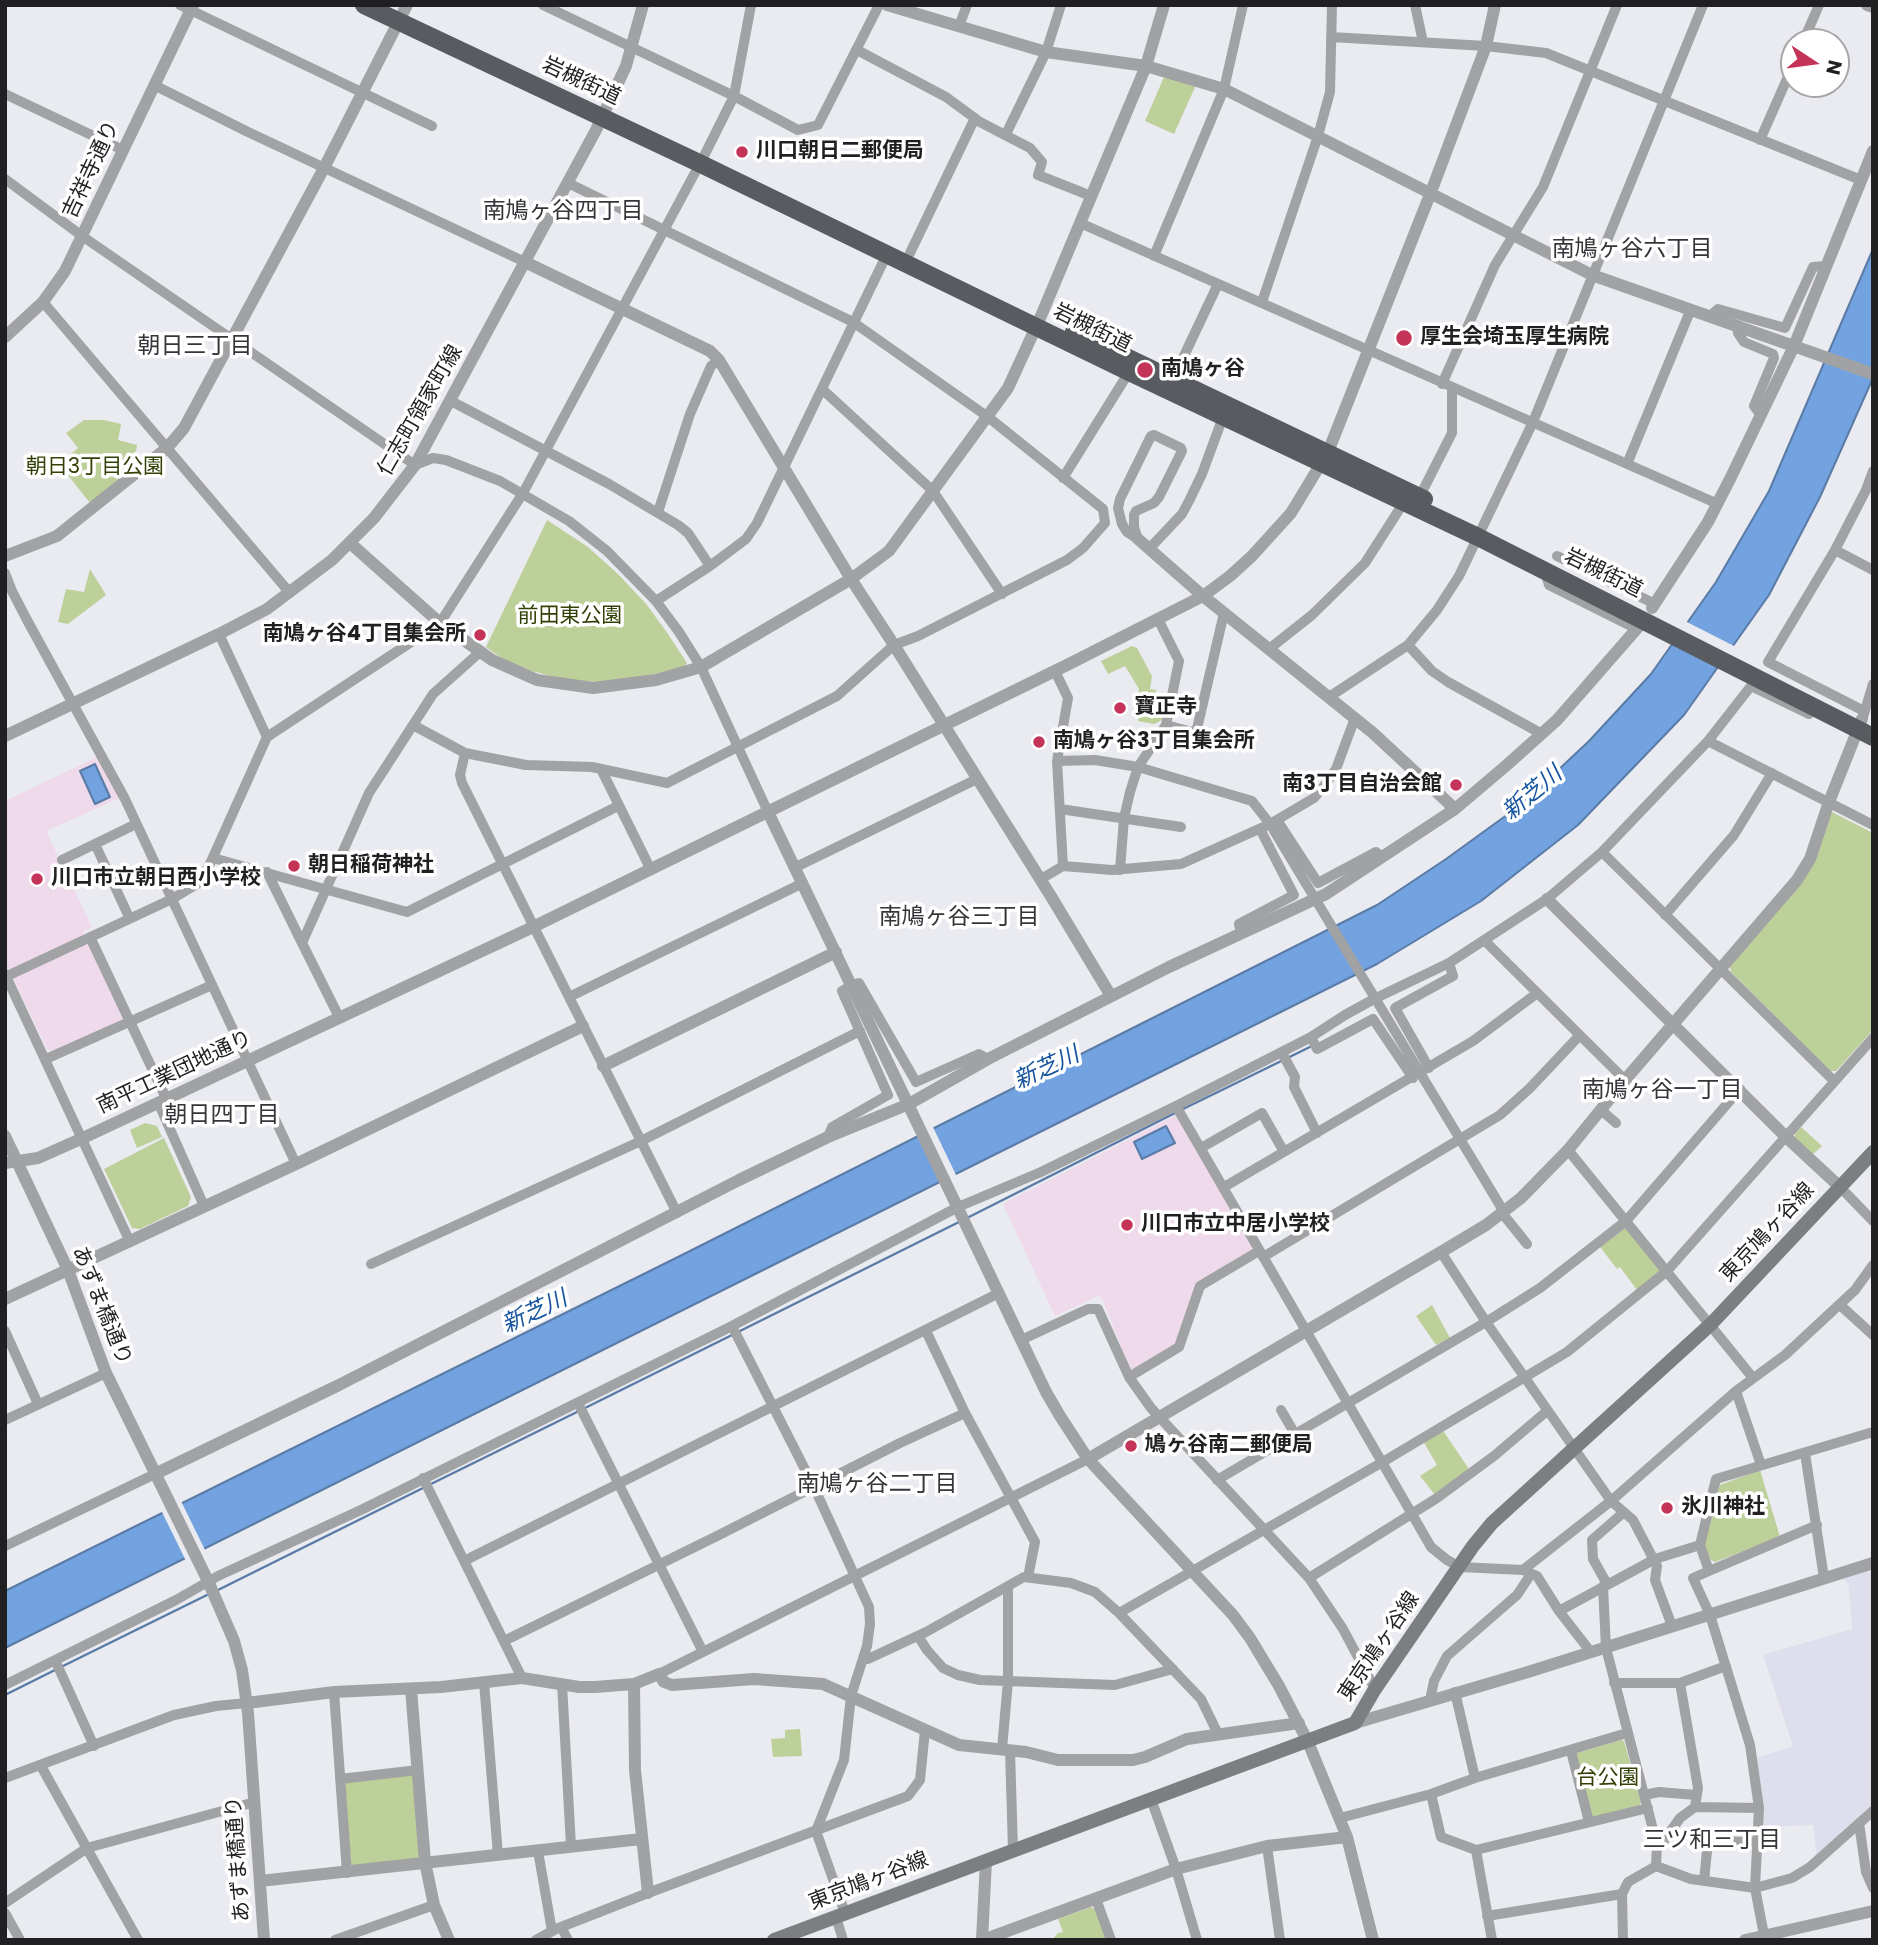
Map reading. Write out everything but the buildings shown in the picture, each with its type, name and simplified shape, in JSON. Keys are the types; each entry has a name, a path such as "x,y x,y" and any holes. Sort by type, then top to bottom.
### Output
{"highway":[{"name":"岩槻街道","path":"364,5 400,11 605,113 910,253 1129,372 1223,417 1325,458"},
{"name":"岩槻街道","path":"702,159 887,254 1173,379 1325,458 1864,726"},
{"name":"岩槻街道","path":"1480,533 1547,578 1650,618"}],"main road":[{"name":"東京鳩ヶ谷線","path":"774,1940 1355,1723 1375,1689 1492,1523 1712,1324 1873,1152"}],"street":[{"path":"543,5 734,96 798,130 818,125 879,5"},
{"path":"567,17 569,5"},
{"name":"仁志町領家町線","path":"5,736 219,634 290,593 350,543 387,503 415,466 605,113 631,48 643,5"},
{"path":"131,1242 6,976 172,899 197,884 213,858 267,737 440,623 523,493 734,96 751,5"},
{"path":"887,5 1046,52 1146,66 1224,89 1592,275 1873,374"},
{"path":"959,26 967,5"},
{"path":"1006,134 1046,52 1061,5"},
{"path":"350,543 440,623 480,652 518,674 537,680 593,688 656,680 701,667 851,579 889,551 1008,388 1039,321 1146,66 1164,5"},
{"path":"1154,256 1224,89 1243,5"},
{"path":"1262,302 1318,136 1330,92 1332,5"},
{"path":"1415,5 1423,42"},
{"name":"南平工業団地通り","path":"11,1163 38,1158 83,1138 533,927 1203,596 1237,569 1271,536 1291,513 1325,458 1486,46 1495,5"},
{"path":"1269,649 1312,615 1365,563 1412,499 1452,433 1447,386 1495,265 1543,187 1616,5"},
{"path":"1329,697 1408,645 1460,576 1533,422 1703,5"},
{"path":"1809,28 1819,5"},
{"path":"1867,5 1873,7"},
{"path":"188,7 432,126"},
{"name":"吉祥寺通り","path":"5,337 43,302 65,271 154,85 188,7"},
{"path":"5,556 57,536 167,448 184,428 364,92 400,11"},
{"path":"1331,37 1486,46 1546,53 1861,180"},
{"path":"857,50 946,97 975,118 1030,148 1042,162 1038,175 1091,197"},
{"path":"154,85 324,169 710,351 719,360 851,579 1041,879 1111,996"},
{"path":"5,94 123,150"},
{"path":"1760,140 1780,95"},
{"path":"910,253 975,118"},
{"path":"5,1546 339,1385 828,1137 910,1106 988,1059 1111,996 1241,933 1315,901 1455,809 1542,734 1650,618 1718,504 1760,414 1798,347 1825,266 1873,151"},
{"path":"5,178 82,236 415,466 433,458 446,460 500,481 585,533 607,551 656,601 701,667 1046,1392 1088,1459 1251,1639 1275,1677 1308,1742 1348,1837 1373,1940"},
{"path":"413,726 465,752 518,764 601,769 667,783 837,696 894,645 918,636 1067,560 1083,548 1105,523 1103,509 988,417 853,322 568,183"},
{"path":"1080,223 1718,504"},
{"path":"656,601 746,539 757,523 887,254"},
{"path":"1710,316 1718,309 1785,328 1813,267 1825,266"},
{"path":"1173,379 1218,284"},
{"path":"43,302 290,593"},
{"path":"1627,464 1691,309"},
{"path":"1737,325 1738,333 1744,342 1773,354 1774,358 1754,405 1760,414"},
{"path":"658,512 690,414 711,366 719,360"},
{"path":"1063,478 1129,372"},
{"path":"822,389 933,491 1002,594"},
{"path":"451,401 658,512 688,533 710,566"},
{"path":"1149,549 1182,514 1202,474 1223,417"},
{"path":"1138,539 1133,520 1136,511 1154,503 1159,497 1182,451 1181,448 1154,435 1151,436 1120,499 1118,508 1126,532 1138,539 1203,596 1373,733 1455,809"},
{"path":"1864,726 1768,662 1836,550 1873,471"},
{"path":"1120,499 1136,511"},
{"path":"1836,550 1873,570"},
{"path":"1557,556 1650,618"},
{"path":"5,573 16,601 110,769 296,1164"},
{"path":"1166,724 1196,733 1224,613"},
{"path":"1121,870 1124,818 1138,768 1166,724 1179,661 1158,619"},
{"path":"219,634 267,737"},
{"path":"1408,645 1432,671 1448,682 1542,734"},
{"path":"302,943 369,793 433,694 480,652"},
{"path":"1055,671 1068,698 1058,761 1063,866"},
{"path":"5,1778 174,1715 216,1706 334,1692 411,1689 522,1678 595,1687 634,1684 659,1674 1088,1459 1441,1252 1503,1212 1544,1177 1797,880 1810,859 1829,802 1864,726 1873,684"},
{"path":"5,1685 176,1600 206,1577 424,1479 578,1403 732,1326 956,1204 1041,1172 1177,1106 1282,1053 1374,999 1449,963 1485,942 1547,899 1602,852 1708,741 1751,686 1864,726"},
{"path":"1041,879 1063,866 1121,870 1181,864 1269,824 1314,798 1324,786 1336,769 1354,718"},
{"path":"1708,741 1873,825"},
{"path":"465,752 460,775 462,783 677,1213"},
{"path":"1058,761 1095,760 1138,768 1252,801 1318,883 1376,852 1383,858"},
{"path":"601,769 651,870"},
{"path":"1665,915 1734,835 1772,773"},
{"path":"796,867 977,779"},
{"path":"213,858 407,912 618,806"},
{"path":"1059,809 1181,827"},
{"path":"62,860 136,824"},
{"path":"1269,824 1503,1212 1527,1244"},
{"path":"1241,933 1240,924 1294,895 1269,824"},
{"path":"95,844 129,917"},
{"path":"1602,852 1834,1081"},
{"path":"267,872 339,1017"},
{"path":"569,997 803,883"},
{"path":"1547,899 1873,1221"},
{"path":"90,937 130,1021 204,1206"},
{"path":"1485,942 1625,1080"},
{"path":"603,1066 836,952"},
{"path":"1421,1073 1395,1008 1453,976 1449,963"},
{"path":"828,1137 832,1127 888,1095 842,991 852,985 859,983 916,1082 979,1054 988,1059"},
{"path":"46,1059 212,985"},
{"path":"1224,1187 1473,1041 1536,994"},
{"path":"1311,1037 1317,1049 1373,1019 1421,1073"},
{"path":"5,1299 131,1242 583,1026"},
{"path":"371,1264 641,1141 860,1031"},
{"path":"1129,1377 1179,1347 1200,1286 1461,1140 1500,1115 1530,1088 1579,1036"},
{"path":"1119,1614 1381,1463 1566,1352 1667,1271 1873,1038"},
{"path":"1282,1053 1295,1077 1294,1087 1317,1133"},
{"path":"1217,1480 1540,1288 1626,1221 1740,1089"},
{"path":"1177,1106 1431,1548 1460,1567 1527,1572 1537,1576 1559,1611 1590,1651"},
{"path":"1601,1110 1616,1124"},
{"path":"1200,1148 1262,1113 1284,1152"},
{"name":"あずま橋通り","path":"5,1136 11,1163 68,1270 106,1373 206,1577 234,1642 247,1703 264,1940"},
{"path":"1568,1150 1712,1324 1753,1378"},
{"path":"1441,1252 1486,1322 1611,1501 1633,1520 1657,1566 1655,1580 1672,1626"},
{"path":"1430,1700 1434,1681 1447,1656 1517,1595 1527,1572 1735,1391 1784,1355 1855,1290 1873,1265"},
{"path":"464,1561 999,1293"},
{"path":"1839,1305 1873,1335"},
{"path":"1021,1340 1094,1308 1100,1313 1129,1377 1158,1416 1309,1578 1343,1629 1375,1689"},
{"path":"732,1326 814,1487 867,1599 870,1616 863,1658 851,1696 844,1760 816,1831 841,1915 843,1940"},
{"path":"5,1331 38,1404"},
{"path":"926,1331 965,1413 1035,1542 1028,1577"},
{"path":"5,1420 106,1373"},
{"path":"1735,1391 1761,1465"},
{"path":"578,1403 703,1652"},
{"path":"1282,1410 1295,1434"},
{"path":"1309,1578 1411,1516 1494,1456 1547,1411"},
{"path":"504,1641 965,1413"},
{"path":"1709,1571 1700,1545 1716,1479 1873,1432"},
{"path":"1805,1453 1824,1578"},
{"path":"424,1479 522,1678"},
{"path":"1625,1513 1592,1540 1593,1559 1605,1585 1606,1648 1657,1845 1656,1866"},
{"path":"1764,1934 1755,1888 1759,1808 1750,1745 1710,1615 1693,1578 1817,1525"},
{"path":"1559,1611 1654,1559 1700,1545"},
{"path":"1355,1723 1606,1648 1873,1563"},
{"path":"863,1658 869,1659 918,1636 1028,1577 1072,1583 1095,1592 1119,1614 1201,1699 1218,1734"},
{"path":"1007,1586 1006,1750 1013,1850"},
{"path":"918,1636 936,1662 958,1675 980,1680 1115,1685 1172,1669"},
{"path":"55,1660 88,1729 93,1746"},
{"path":"1614,1683 1680,1683 1726,1666"},
{"path":"659,1674 664,1682 671,1685 754,1679 823,1684 959,1745 1058,1760 1122,1761 1145,1758 1187,1739 1299,1723"},
{"path":"484,1682 498,1855"},
{"path":"1680,1683 1698,1788 1695,1807"},
{"path":"562,1684 570,1846"},
{"path":"634,1684 635,1770 648,1893"},
{"path":"411,1689 425,1862 434,1905 449,1940"},
{"path":"334,1692 347,1873"},
{"path":"1455,1692 1475,1778"},
{"path":"540,1939 557,1929 648,1893 908,1796 920,1780 925,1730"},
{"path":"1340,1818 1431,1794 1475,1778 1627,1733"},
{"path":"1571,1751 1590,1822"},
{"path":"41,1766 138,1940"},
{"path":"340,1779 418,1770"},
{"path":"1644,1795 1659,1792 1696,1795"},
{"path":"1431,1794 1441,1837 1476,1850 1648,1808"},
{"path":"1151,1799 1197,1940"},
{"path":"5,1903 87,1848 255,1802"},
{"path":"1657,1845 1663,1842 1680,1818 1695,1807 1759,1808"},
{"path":"1656,1866 1691,1879 1755,1888 1792,1878 1810,1867 1873,1811"},
{"path":"1859,1822 1866,1872 1873,1888"},
{"path":"986,1861 983,1940 1176,1869 1267,1846 1348,1837"},
{"path":"260,1881 641,1839"},
{"path":"1704,1881 1708,1840 1757,1842"},
{"path":"1267,1846 1280,1940"},
{"path":"1476,1850 1492,1940"},
{"path":"538,1851 557,1929 568,1940"},
{"path":"1623,1940 1622,1894 1628,1882 1656,1866"},
{"path":"1487,1916 1622,1894"},
{"path":"1096,1899 1111,1940"},
{"path":"335,1940 434,1905"},
{"path":"1745,1940 1873,1911"},
{"path":"5,1913 20,1940"}],"shaded area":[{"name":"川口市立朝日西小学校","path":"97,757 119,796 118,799 46,831 92,927 83,932 122,1016 121,1022 54,1051 47,1049 5,961 5,801"},
{"name":"川口市立中居小学校","path":"1176,1115 1253,1246 1251,1251 1196,1284 1176,1345 1134,1371 1130,1369 1102,1298 1098,1296 1055,1316 1003,1204"},
{"path":"1873,1569 1873,1808 1817,1856 1813,1825 1762,1827 1753,1759 1793,1746 1763,1655 1852,1629 1849,1586 1843,1578"}],"green space":[{"path":"1164,77 1196,85 1174,134 1145,121"},
{"name":"朝日3丁目公園","path":"84,420 104,420 121,424 118,440 137,445 136,451 121,463 128,473 90,503 59,464 78,448 66,433"},
{"name":"前田東公園","path":"547,520 588,547 647,605 687,663 684,667 604,682 569,681 504,660 486,647"},
{"path":"90,569 106,595 68,624 58,622 66,589 84,592"},
{"path":"1132,646 1137,648 1152,676 1150,689 1156,690 1154,706 1168,709 1166,718 1154,724 1138,721 1142,701 1137,699 1139,689 1125,666 1108,674 1101,661"},
{"path":"1832,812 1873,833 1873,1030 1836,1071 1830,1071 1731,972 1730,966 1799,884"},
{"path":"145,1123 157,1126 162,1137 137,1148 130,1130"},
{"path":"1801,1127 1822,1146 1812,1155 1795,1138"},
{"path":"164,1138 191,1197 188,1206 140,1229 132,1228 104,1169"},
{"path":"1625,1228 1661,1268 1660,1272 1637,1290 1620,1267 1617,1269 1600,1247"},
{"path":"1432,1305 1450,1338 1436,1345 1416,1316"},
{"path":"1442,1429 1469,1469 1435,1495 1420,1476 1437,1465 1423,1441"},
{"path":"1760,1470 1780,1537 1715,1562 1711,1560 1704,1544 1720,1485"},
{"path":"800,1729 802,1756 773,1757 771,1739 785,1738 785,1730"},
{"name":"台公園","path":"1624,1741 1641,1802 1639,1807 1592,1816 1575,1755"},
{"path":"411,1774 419,1856 416,1859 354,1866 351,1864 345,1785 347,1782"},
{"path":"1091,1907 1095,1909 1107,1940 1052,1940 1058,1933 1063,1932 1058,1919"}],"water":[{"name":"新芝川","path":"1873,249 1873,378 1820,497 1769,595 1684,715 1578,825 1481,901 1377,964 5,1648 5,1591 684,1254 1377,905 1522,804 1589,741 1651,674 1716,582 1769,491"},
{"path":"95,764 110,797 95,804 80,771"},
{"path":"1166,1126 1175,1143 1142,1159 1134,1142"}],"pier":[{"path":"1685,621 1736,647 1721,669 1669,643"},
{"path":"932,1125 957,1177 941,1185 916,1133"},
{"path":"181,1501 206,1552 186,1561 161,1510"}],"waterway":[{"path":"1183,1109 1312,1046"},
{"path":"967,1218 1177,1112"},
{"path":"738,1332 961,1221"},
{"path":"585,1408 732,1335"},
{"path":"431,1484 579,1411"},
{"path":"218,1590 425,1487"},
{"path":"61,1667 209,1594"},
{"path":"5,1695 55,1670"}],"place":[{"name":"川口朝日二郵便局","path":"742,152"},
{"name":"厚生会埼玉厚生病院","path":"1404,338"},
{"name":"南鳩ヶ谷","path":"1145,370"},
{"name":"南鳩ヶ谷4丁目集会所","path":"480,635"},
{"name":"寶正寺","path":"1120,708"},
{"name":"南鳩ヶ谷3丁目集会所","path":"1039,742"},
{"name":"南3丁目自治会館","path":"1456,785"},
{"name":"朝日稲荷神社","path":"294,866"},
{"name":"川口市立朝日西小学校","path":"37,879"},
{"name":"川口市立中居小学校","path":"1127,1225"},
{"name":"鳩ヶ谷南二郵便局","path":"1131,1446"},
{"name":"氷川神社","path":"1667,1508"}],"district":[{"name":"南鳩ヶ谷四丁目","path":"563,212"},
{"name":"南鳩ヶ谷六丁目","path":"1632,250"},
{"name":"朝日三丁目","path":"195,347"},
{"name":"南鳩ヶ谷三丁目","path":"959,918"},
{"name":"南鳩ヶ谷一丁目","path":"1662,1091"},
{"name":"朝日四丁目","path":"222,1116"},
{"name":"南鳩ヶ谷二丁目","path":"877,1485"},
{"name":"三ツ和三丁目","path":"1712,1841"}]}
